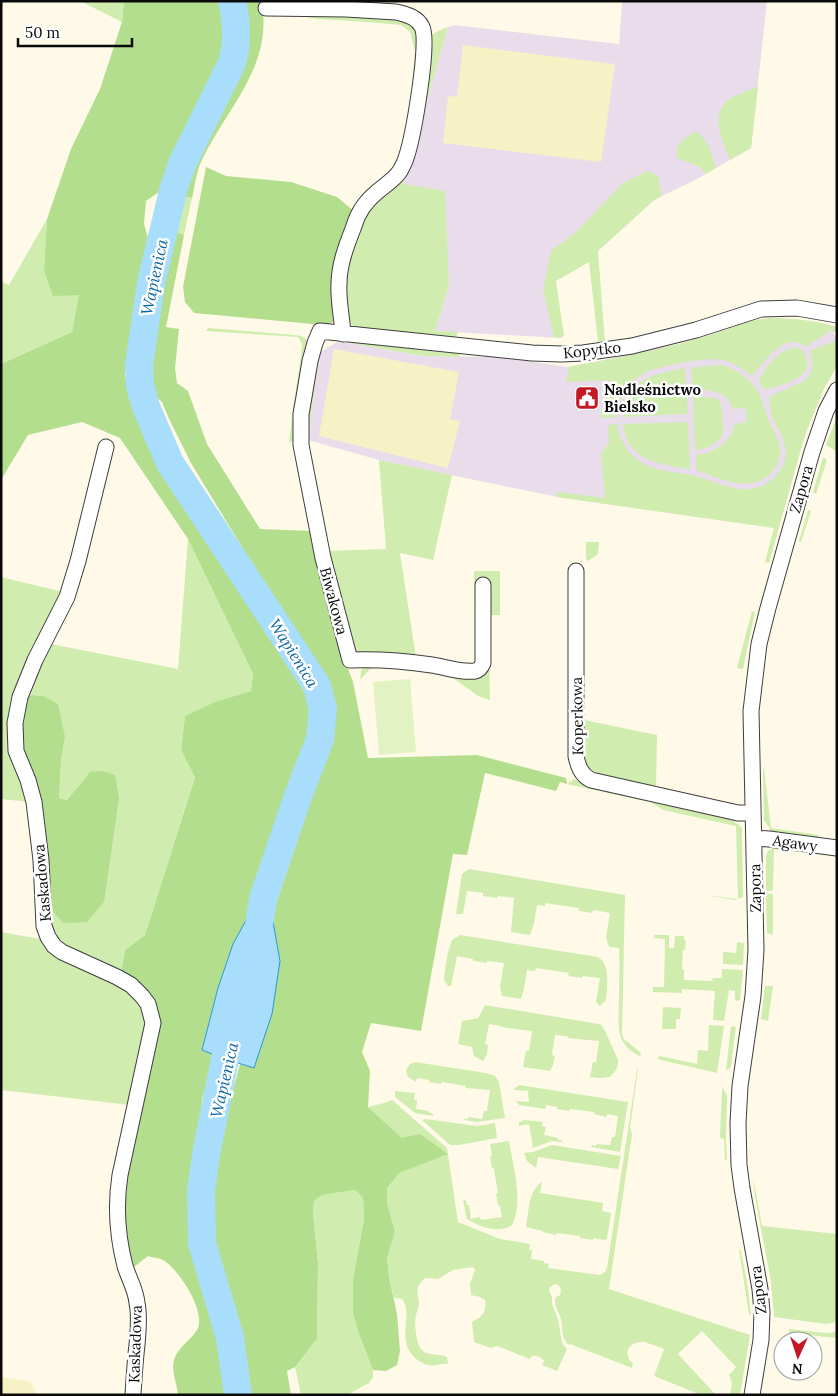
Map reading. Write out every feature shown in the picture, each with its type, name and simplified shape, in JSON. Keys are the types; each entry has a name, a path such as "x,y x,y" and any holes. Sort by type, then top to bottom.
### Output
{"street":[{"path":"266,8 346,5 410,16 419,22 422,27 424,42 419,97 406,159 399,172 375,193 359,213 345,252 339,282 343,334"},
{"name":"Kopytko","path":"320,331 532,353 583,354 632,346 670,337 762,310 797,308 837,315"},
{"name":"Biwakowa","path":"320,331 310,361 301,414 301,445 323,558 350,660 392,660 463,670 477,670 481,668 483,664 483,585"},
{"name":"Zapora","path":"752,1395 761,1340 762,1312 760,1289 739,1165 738,1123 740,1086 755,967 751,711 759,644 768,608 812,452 820,427 837,390"},
{"name":"Kaskadowa","path":"106,447 78,561 67,597 35,660 20,696 15,723 16,751 28,780 34,802 41,860 44,926 48,937 54,946 62,952 131,985 148,1004 153,1022 116,1200 122,1253 136,1294 138,1313 133,1395"},
{"name":"Koperkowa","path":"576,571 576,756 584,776 591,780 738,813 753,813"},
{"name":"Agawy","path":"754,838 837,848"}],"shaded area":[{"path":"622,1 767,1 751,148 697,179 654,200 598,251 553,281 561,338 435,331 449,285 403,185 448,27 454,25 619,44"},
{"path":"463,45 615,64 601,162 443,143 448,96 457,97"},
{"path":"832,329 837,340 774,528 557,497 379,460 308,440 319,356 322,351 339,341 423,356 499,357 568,367 656,348"},
{"path":"334,349 459,372 450,419 460,421 448,468 319,436"},
{"path":"1,1377 31,1382 36,1394 1,1395"}],"green space":[{"path":"80,1 124,1 122,22"},
{"path":"124,1 223,1 228,43 219,74 183,136 159,192 146,201 144,224 150,245 143,271 125,374 129,398 143,434 201,527 307,686 314,712 313,741 264,866 251,911 233,944 218,988 202,1049 214,1055 202,1100 194,1191 196,1243 220,1338 228,1395 178,1395 173,1365 178,1352 197,1330 199,1323 195,1304 185,1283 172,1267 164,1261 148,1256 134,1267 129,1266 120,1204 158,1018 121,973 125,950 145,935 195,777 181,750 185,716 215,702 251,691 253,674 188,539 120,438 82,422 28,435 1,480 1,364 72,332 79,295 53,296 44,271 47,219 71,149 100,89 122,22"},
{"path":"240,1 261,1 263,24 261,45 255,66 202,160 192,198 182,196 192,162 230,90 242,59 245,32"},
{"path":"283,11 330,14 380,14 402,17 409,21 418,32 420,55 408,131 415,51 410,32 401,25 317,19 281,13 272,18 276,13"},
{"path":"448,27 403,184 445,191 449,285 435,331 458,332 456,337 451,338 358,328 349,322 344,281 364,213 398,182 431,35"},
{"path":"758,87 751,148 730,160 719,126 720,110 733,97"},
{"path":"697,132 707,144 716,168 706,174 700,167 677,158 677,149 682,141"},
{"path":"206,167 226,176 291,182 337,197 355,212 334,321 323,325 194,313 185,302 183,287"},
{"path":"647,171 658,176 662,196 654,200 598,251 605,342 598,342 589,262 556,281 564,336 561,338 554,337 543,290 551,251 576,232 623,183"},
{"path":"182,196 192,198 184,235 175,232"},
{"path":"47,219 44,271 80,294 72,332 1,364 1,282 9,285"},
{"path":"175,232 184,235 166,327 179,329 175,368 177,383 188,391 207,444 260,529 312,531 343,655 353,682 368,758 477,755 566,778 567,784 560,782 556,791 485,773 467,855 453,854 421,1031 371,1023 362,1052 370,1071 368,1107 402,1138 420,1134 448,1154 399,1173 387,1188 387,1203 395,1232 387,1258 397,1314 400,1351 397,1365 386,1371 373,1370 353,1313 353,1280 364,1219 363,1198 355,1190 322,1195 314,1201 313,1213 318,1263 317,1339 295,1367 287,1371 291,1395 246,1395 238,1335 210,1236 215,1157 240,1064 254,1068 280,961 272,916 327,752 331,725 329,696 322,675 191,463 162,402 152,393 148,375 149,350 159,282 168,248"},
{"path":"769,318 795,319 820,323 837,327 837,331 833,332 831,330 806,347 791,342 783,344 751,375 735,365 716,359 684,362 653,370 636,379 625,391 605,380 566,381 568,367 676,345 746,323"},
{"path":"208,328 295,335 307,339 310,343 294,440 289,443 301,357 302,344 298,337 206,331"},
{"path":"340,339 458,351 460,357 423,356 339,341"},
{"path":"837,340 837,358 835,361 837,366 824,389 805,435 769,563 765,562 774,528 557,497 558,492 605,498 601,454 609,443 608,425 617,424 618,431 628,450 644,464 662,470 696,476 733,488 752,489 761,486 773,479 784,462 786,453 784,442 772,416 769,397 804,381 812,367 810,351"},
{"path":"795,347 802,350 806,357 807,363 804,373 787,383 767,389 762,388 759,381 769,364 783,351"},
{"path":"319,350 322,351 319,356 308,440 305,435"},
{"path":"723,365 741,374 756,388 779,443 780,454 776,467 764,479 755,483 735,483 696,470 696,455 709,452 721,446 730,437 735,424 747,422 745,408 733,409 727,398 717,392 693,390 691,368"},
{"path":"684,368 688,414 623,417 626,404 636,386 651,376"},
{"path":"604,385 607,385 622,396 617,417 601,418 600,410 606,410"},
{"path":"693,396 716,398 718,400 722,408 723,429 722,436 716,442 708,447 695,450"},
{"path":"837,417 837,452 826,445"},
{"path":"688,422 689,469 656,462 638,453 631,446 623,424"},
{"path":"823,457 827,460 816,494 813,492"},
{"path":"379,460 452,475 433,560 400,553 416,658 359,653 350,646 325,551 386,549"},
{"path":"808,510 811,511 801,542 799,541"},
{"path":"188,539 253,674 251,691 216,702 185,716 181,750 195,776 145,935 125,950 121,973 59,942 51,927 49,907 90,772 67,800 59,798 61,760 65,737 43,696 31,695 36,675 51,644 178,669"},
{"path":"586,542 599,542 598,554 588,561 586,559"},
{"path":"474,571 500,571 500,615 490,615 476,665"},
{"path":"1,577 63,592 22,683 30,802 1,799"},
{"path":"752,611 755,612 743,669 737,668"},
{"path":"489,648 490,700 478,696 453,678 393,666 370,669 360,680 361,671 370,664 429,667 464,674 478,674 485,666 487,649"},
{"path":"410,679 416,752 379,755 373,682"},
{"path":"31,695 43,696 58,704 65,737 61,760 59,798 67,800 90,772 102,771 115,775 119,798 104,902 87,922 63,923 49,907 20,752 23,701"},
{"path":"584,720 657,735 656,791 593,776 583,767 580,721"},
{"path":"763,768 771,828 819,835 818,839 769,831 770,828 764,821"},
{"path":"574,779 733,818 734,822 742,828 743,897 738,899 736,826 663,810 650,802 567,784"},
{"path":"772,845 829,851 834,856 774,849 773,891 766,891 766,856 768,851 772,849"},
{"path":"469,869 625,895 622,1034 624,1039 641,1053 640,1056 629,1049 620,1034 618,1021 619,948 609,947 606,937 610,913 593,910 592,913 579,911 579,908 545,903 545,906 537,905 530,935 511,932 514,898 483,896 483,893 467,891 463,914 456,914 462,874"},
{"path":"766,893 773,894 773,935 767,933"},
{"path":"705,895 738,899 735,900"},
{"path":"1,932 46,940 137,994 149,1016 130,1105 1,1090"},
{"path":"460,935 598,957 607,970 606,1000 600,1006 596,1002 600,978 568,976 569,973 536,968 535,971 527,970 521,999 502,996 500,987 504,963 473,961 473,959 457,956 451,986 448,986 444,976 448,952 452,940"},
{"path":"654,935 669,935 669,948 674,948 675,936 684,936 686,941 685,950 683,950 682,969 684,970 684,980 712,981 713,978 722,978 722,969 743,970 740,1000 736,1001 735,991 729,990 724,1021 713,1020 715,991 682,989 682,993 653,992 653,987 664,987 665,939 654,938"},
{"path":"737,942 744,943 743,965 723,964 723,952 736,953"},
{"path":"765,986 773,986 768,1021 761,1019"},
{"path":"485,1005 599,1024 606,1033 618,1060 616,1070 610,1077 590,1077 593,1062 596,1062 599,1041 555,1035 552,1055 555,1056 550,1071 523,1067 526,1051 529,1051 532,1031 489,1024 485,1044 488,1045 487,1054 483,1061 474,1056 472,1047 458,1044 462,1021 478,1018"},
{"path":"663,1007 681,1008 680,1019 676,1019 676,1029 662,1029"},
{"path":"709,1025 724,1026 717,1073 657,1059 660,1056 697,1064 698,1050 708,1051"},
{"path":"731,1026 736,1027 731,1066 726,1071"},
{"path":"415,1062 495,1076 499,1082 505,1118 477,1122 464,1120 469,1117 482,1119 484,1111 487,1111 490,1090 466,1088 466,1086 442,1082 441,1084 417,1078 416,1082 408,1077 406,1070 410,1064"},
{"path":"638,1069 630,1128 632,1134 609,1289 750,1335 740,1395 730,1395 732,1383 729,1375 736,1367 702,1331 678,1354 716,1395 701,1395 654,1376 664,1349 645,1342 635,1343 629,1348 628,1356 633,1364 632,1368 569,1345 563,1337 561,1319 555,1302 561,1290 555,1284 550,1287 549,1291 558,1319 562,1343 567,1349 557,1371 542,1365 544,1361 542,1358 532,1356 530,1359 497,1346 491,1348 474,1342 472,1322 483,1314 485,1300 471,1295 470,1284 475,1270 473,1267 453,1270 438,1279 425,1278 419,1285 417,1291 419,1305 415,1323 419,1346 427,1353 447,1357 448,1364 432,1365 423,1363 415,1358 406,1343 405,1305 402,1299 394,1298 389,1277 387,1258 395,1232 387,1203 387,1187 399,1173 448,1153 458,1222 500,1239 530,1244 529,1250 532,1250 531,1259 544,1261 544,1263 549,1264 548,1268 600,1275 607,1268"},
{"path":"519,1085 628,1102 620,1152 591,1147 597,1144 610,1145 612,1137 615,1137 618,1116 607,1114 607,1117 594,1114 594,1112 570,1109 569,1111 546,1105 545,1109 519,1105 516,1101 529,1102 528,1091 514,1090"},
{"path":"722,1088 727,1095 727,1159 725,1161 724,1139 720,1138"},
{"path":"395,1091 415,1093 414,1100 417,1100 416,1109 429,1111 433,1116 415,1113 395,1097"},
{"path":"392,1100 447,1148 448,1153 402,1138 368,1107"},
{"path":"422,1120 477,1126 495,1123 497,1138 450,1145"},
{"path":"524,1120 543,1122 542,1126 546,1127 544,1135 558,1138 562,1142 552,1141 533,1148 529,1124 519,1126 519,1123"},
{"path":"509,1141 517,1195 517,1206 512,1225 507,1228 495,1229 478,1225 467,1219 463,1201 466,1200 467,1205 469,1205 471,1219 480,1217 481,1220 502,1217 496,1193 498,1193 494,1169 492,1168 490,1157 492,1156 490,1144"},
{"path":"552,1145 621,1156 618,1169 538,1157 536,1168 527,1161 524,1153 533,1152"},
{"path":"753,1176 762,1226 837,1234 837,1322 826,1324 774,1317 771,1282 755,1197"},
{"path":"542,1182 540,1193 603,1203 602,1211 611,1213 607,1239 594,1238 593,1240 580,1238 580,1236 557,1233 556,1235 526,1227 534,1190"},
{"path":"355,1190 363,1198 364,1219 353,1280 353,1313 373,1370 373,1377 369,1383 347,1395 301,1395 295,1367 317,1339 318,1263 313,1213 314,1201 322,1195"},
{"path":"739,1249 748,1288 751,1314 749,1315"},
{"path":"789,1329 808,1331 789,1331"},
{"path":"837,1332 837,1338 823,1337 823,1333"}],"water":[{"path":"251,911 272,916 280,961 272,1014 254,1068 202,1050 218,988 233,944"}],"waterway":[{"name":"Wapienica","path":"232,1 236,32 232,63 183,162 174,187 151,283 139,365 140,385 146,407 170,463 317,686 323,709 320,739 297,799 263,899 255,951"},
{"name":"Wapienica","path":"238,1024 225,1059 206,1155 201,1191 202,1243 230,1338 238,1395"}],"place":[{"name":"Nadleśnictwo Bielsko","path":"587,398"}]}
